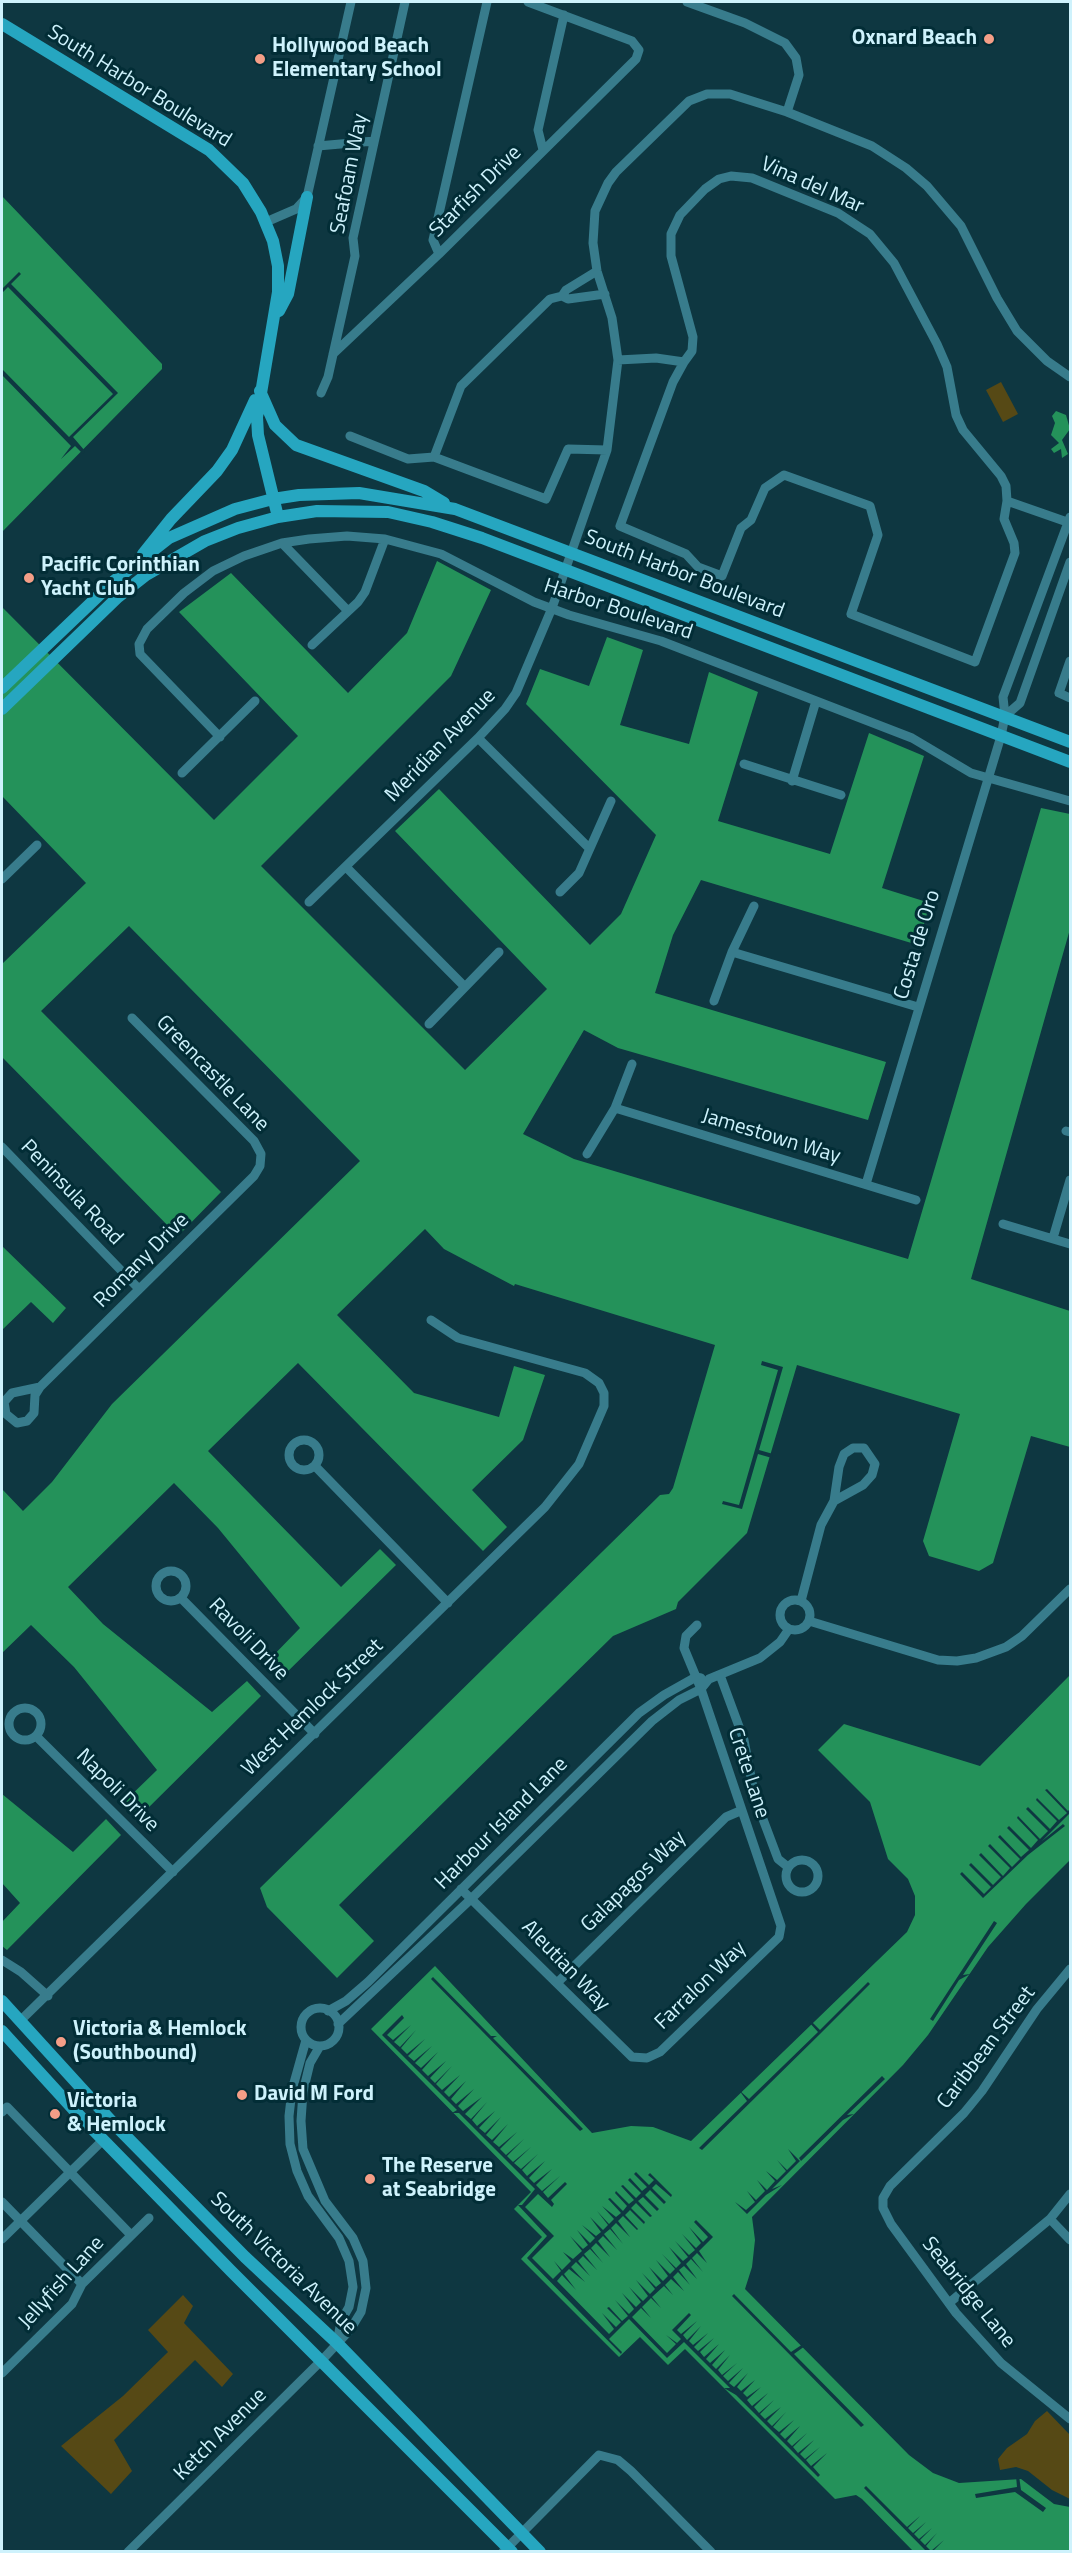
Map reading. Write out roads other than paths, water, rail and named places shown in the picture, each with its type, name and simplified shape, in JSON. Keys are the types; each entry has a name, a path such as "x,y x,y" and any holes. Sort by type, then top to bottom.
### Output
{"main road":[{"name":"South Harbor Boulevard","path":"2,24 209,150 243,183 267,222 278,267 278,292 273,323"},
{"path":"278,517 258,435 260,391 273,323 288,294 307,197"},
{"path":"260,391 275,425 296,445 424,491 455,509"},
{"path":"2,688 82,609 140,558 157,534 217,471 232,450 260,391"},
{"name":"South Harbor Boulevard","path":"140,558 169,538 206,520 273,499 298,495 359,493 412,500 455,509 1071,742"},
{"name":"South Harbor Boulevard","path":"2,709 93,620 146,575 176,556 238,528 278,517 317,511 388,512 432,522 1071,762"},
{"name":"South Victoria Avenue","path":"2,2001 120,2130 245,2257 337,2343 540,2552"},
{"name":"West Hemlock Street","path":"3,2038 21,2020"},
{"name":"South Victoria Avenue","path":"3,2038 323,2359 508,2550"}],"street":[{"path":"267,222 296,209 307,197 351,2"},
{"name":"Seafoam Way","path":"321,393 328,377 355,256 353,238 405,2"},
{"path":"439,254 433,240 487,2"},
{"path":"528,2 564,15 538,130 543,150"},
{"path":"687,2 745,23 785,43 796,58 799,75 787,112"},
{"name":"Starfish Drive","path":"333,354 439,254 636,59 639,50 632,41 564,15"},
{"name":"Meridian Avenue","path":"309,902 478,738 505,709 516,693 552,608 607,450 618,360 605,294 597,271 592,227 595,211 608,183 689,101 719,93 787,112 872,146 900,163 927,186 961,226 997,298 1017,331 1047,361 1071,377"},
{"path":"318,146 374,141"},
{"name":"Vina del Mar","path":"742,176 838,213 870,234 894,263 947,366 960,423 974,445 1001,476 1006,486 1007,501 1004,519 1014,543 1015,553 975,662 851,614 878,536 870,506 784,475 765,488 751,520 741,528 722,576 698,567 686,554 620,526 673,382 692,351 693,337 671,256 671,234 680,215 705,189 719,179 742,176"},
{"path":"434,457 461,386 550,300 562,296 597,271"},
{"path":"573,286 576,298"},
{"path":"562,296 576,298 605,294"},
{"path":"618,360 656,358 684,362"},
{"path":"350,436 408,459 434,457 546,499 567,449 607,450"},
{"path":"1007,501 1070,521"},
{"name":"Costa de Oro","path":"866,1184 986,778 1001,736 1005,716 1003,697 1070,521"},
{"name":"Harbor Boulevard","path":"220,737 140,654 139,644 147,629 184,592 213,571 244,556 282,543 347,536 385,539 441,554 534,602 661,641 912,738 956,766 986,778 1071,801"},
{"path":"312,645 365,592 385,539"},
{"path":"282,543 348,611"},
{"name":"Costa de Oro","path":"1005,716 1020,703 1071,562"},
{"path":"1071,661 1059,693 1071,698"},
{"path":"182,773 255,701"},
{"path":"792,781 816,701"},
{"path":"478,738 589,848"},
{"path":"744,764 841,795"},
{"path":"560,892 579,873 611,801"},
{"path":"2,879 38,845"},
{"path":"345,867 464,986"},
{"path":"714,1001 732,951 754,906"},
{"path":"732,951 918,1007"},
{"path":"429,1024 499,952"},
{"name":"Greencastle Lane","path":"132,1018 254,1141 261,1157"},
{"path":"586,1154 615,1108 632,1064"},
{"name":"Jamestown Way","path":"615,1108 916,1200"},
{"name":"Peninsula Road","path":"3,1152 139,1289"},
{"name":"Romany Drive","path":"40,1387 12,1393 4,1402 6,1414 15,1422 27,1421 35,1411 36,1395 40,1387 256,1174 261,1157"},
{"path":"1053,1238 1071,1180"},
{"path":"1003,1224 1071,1244"},
{"name":"West Hemlock Street","path":"21,2020 545,1507 573,1472 604,1406 604,1393 599,1383 585,1373 458,1338 431,1320"},
{"path":"801,1600 820,1525 834,1500 839,1467 844,1454 853,1448 864,1448 874,1464 872,1475 863,1485 834,1500"},
{"path":"315,1466 448,1603"},
{"path":"809,1621 938,1660 957,1661 976,1658 1006,1647 1022,1636 1071,1589"},
{"name":"Ravoli Drive","path":"181,1598 315,1734"},
{"path":"789,1629 780,1617 782,1607 790,1600 801,1600"},
{"path":"789,1629 803,1628 809,1621 810,1611 801,1600"},
{"name":"Crete Lane","path":"697,1625 686,1636 684,1648 701,1689 740,1811 781,1926 779,1937"},
{"path":"696,1677 709,1679 760,1658 780,1642 789,1629"},
{"path":"720,1675 744,1740 755,1798 778,1859 788,1868"},
{"name":"Harbour Island Lane","path":"328,2011 346,2001 368,1982 639,1713 664,1695 696,1677"},
{"name":"Harbour Island Lane","path":"338,2024 471,1899 652,1721 679,1700 701,1689 709,1679"},
{"name":"Napoli Drive","path":"36,1736 173,1872"},
{"name":"Galapagos Way","path":"557,1983 726,1817 740,1811"},
{"name":"Aleutian Way","path":"462,1890 632,2057 647,2058"},
{"name":"Farralon Way","path":"647,2058 660,2052 779,1937"},
{"path":"2,1960 21,1971 48,1996"},
{"name":"Caribbean Street","path":"883,2198 890,2186 946,2131 982,2091 1037,2009 1071,1969"},
{"path":"316,2009 328,2011 338,2024 333,2040 320,2046 310,2063 303,2092 301,2121 303,2149 325,2200 353,2238 363,2261 366,2288 361,2312 350,2330 337,2343 341,2321 349,2307 353,2287 349,2261 339,2238 308,2196 297,2171 290,2144 289,2116 292,2090 306,2040 301,2025 306,2015 316,2009"},
{"path":"306,2040 320,2046"},
{"path":"4,2110 70,2172 131,2235"},
{"path":"2,2239 103,2140"},
{"path":"949,2303 1050,2219 1071,2194"},
{"name":"Seabridge Lane","path":"883,2198 883,2208 891,2224 949,2303 1001,2363 1071,2420"},
{"path":"2,2202 82,2284"},
{"name":"Jellyfish Lane","path":"4,2366 72,2304 82,2284 149,2218"},
{"path":"1050,2219 1071,2240"},
{"name":"Ketch Avenue","path":"128,2552 337,2343"},
{"path":"508,2550 521,2533 599,2456 618,2460 625,2465 711,2552"}],"place":[{"name":"Oxnard Beach","path":"989,39"},
{"name":"Hollywood Beach Elementary School","path":"260,59"},
{"name":"Pacific Corinthian Yacht Club","path":"29,578"},
{"name":"Victoria & Hemlock (Southbound)","path":"61,2042"},
{"name":"David M Ford","path":"242,2095"},
{"name":"Victoria & Hemlock","path":"55,2114"},
{"name":"The Reserve at Seabridge","path":"370,2179"}]}
